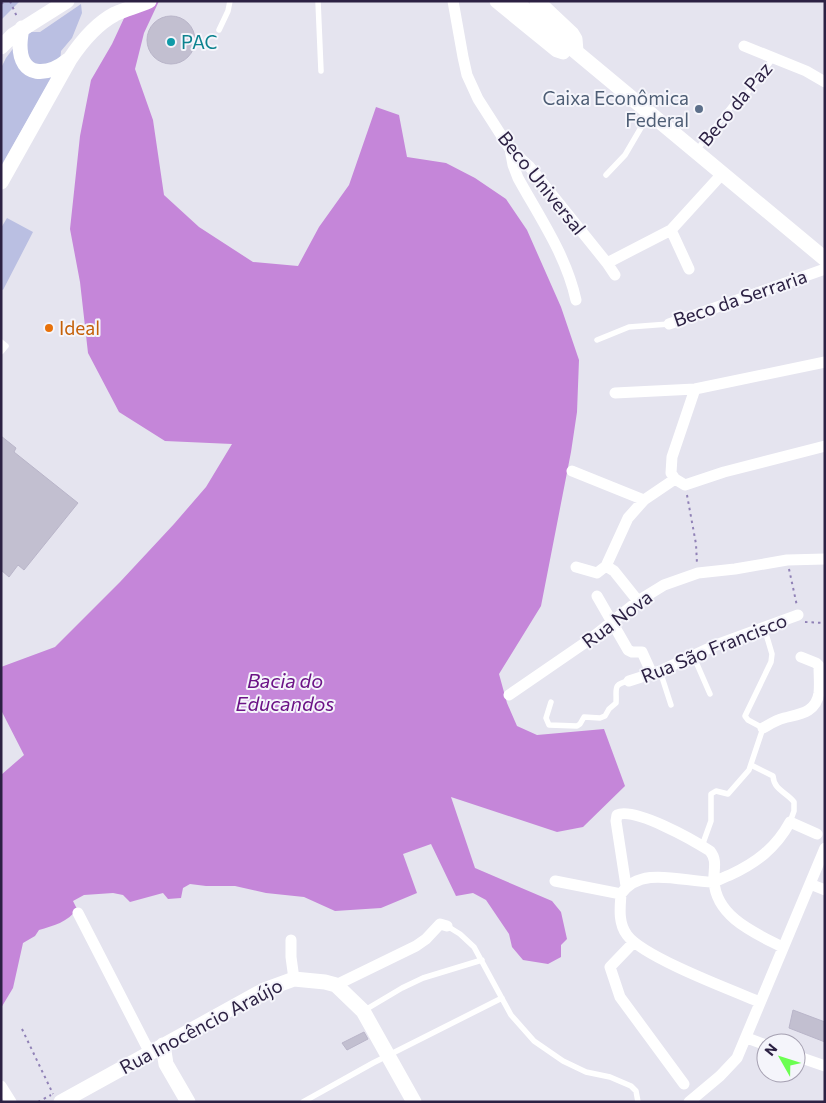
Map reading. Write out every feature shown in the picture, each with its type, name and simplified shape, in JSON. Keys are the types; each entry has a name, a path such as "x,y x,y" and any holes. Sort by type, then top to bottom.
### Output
{"street":[{"path":"1,47 13,34 67,1"},
{"path":"1,182 70,59 89,34 115,14 149,1"},
{"name":"Beco Universal","path":"453,1 467,75 478,99 510,150 529,166 607,263 615,276"},
{"path":"497,1 557,50 567,54 578,54"},
{"path":"515,1 825,260"},
{"path":"538,1 572,34 578,54"},
{"path":"22,28 20,45 29,69 42,73 61,66 70,59"},
{"path":"744,46 806,71 825,82"},
{"path":"510,150 518,178 562,255 572,281 576,300"},
{"path":"607,263 671,230 722,174"},
{"path":"671,230 689,269"},
{"name":"Beco da Serraria","path":"669,324 825,269"},
{"path":"615,393 695,389 825,362"},
{"path":"680,482 671,473 672,457 695,389"},
{"path":"576,567 596,573 606,566 628,518 644,500 680,482 825,446"},
{"path":"572,470 644,500"},
{"name":"Rua Nova","path":"509,695 564,658 638,601 664,585 698,573 736,569 787,560 825,559"},
{"path":"606,566 614,571 638,601"},
{"path":"597,596 630,651 640,651 643,653 656,673"},
{"name":"Rua São Francisco","path":"629,681 656,673 692,655 798,615"},
{"path":"763,728 772,722 809,711 816,704 819,694 819,666 816,662 801,658"},
{"path":"760,1002 660,958 626,935 620,916 623,890 616,821 619,814 632,814 656,822 710,851 715,860 714,882 719,899 731,916 751,931 782,947"},
{"path":"555,881 623,890 636,881 659,876 714,882 737,872 763,856 781,837 790,822 817,834"},
{"path":"689,1102 704,1091 737,1058 825,848"},
{"path":"810,884 825,890"},
{"path":"78,913 150,1052 166,1064"},
{"path":"414,1102 363,1012 336,985 416,946 440,924 447,926"},
{"path":"291,940 294,979"},
{"path":"634,942 610,967 618,994 684,1084"},
{"name":"Rua Inocêncio Araújo","path":"57,1098 106,1077 264,990 294,979 336,985"},
{"path":"747,1038 756,1041"},
{"path":"163,1045 166,1064 188,1102"},
{"path":"806,1059 825,1066"},
{"path":"1,1086 11,1102"}],"lane":[{"path":"219,30 228,11 230,1"},
{"path":"318,1 320,71"},
{"name":"Beco da Paz","path":"696,151 734,103 747,93 774,57"},
{"path":"606,175 625,155 650,113"},
{"name":"Beco da Serraria","path":"597,340 629,327 669,324"},
{"path":"1,342 6,346 1,352"},
{"path":"702,846 711,821 711,794 716,791 728,794 747,773 763,728 752,723 745,716 771,662 772,654 764,627"},
{"path":"692,655 710,694"},
{"path":"656,673 671,705"},
{"path":"551,702 546,718 549,725 577,726 584,717 600,718 604,716 616,703 618,685 629,681"},
{"path":"751,766 773,776 773,783 777,788 794,802 794,810 790,822"},
{"path":"447,926 466,939 482,960 511,1015 525,1032 546,1051 586,1072 610,1077 631,1086 636,1091 638,1102"},
{"path":"363,1012 402,988 423,978 482,960"},
{"path":"303,1102 387,1056 502,998"}],"path":[{"path":"1,4 6,1"},
{"path":"10,1 22,28"},
{"path":"680,482 696,544 698,573"},
{"path":"787,560 800,620 825,623"},
{"path":"22,1029 57,1098"}],"shaded area":[{"path":"1,1 20,1 1,20"},
{"path":"81,4 82,13 72,38 61,51 60,63 1,166 1,68 18,42 31,32 40,32"},
{"path":"7,218 33,232 3,290 1,289 1,228"}],"water":[{"name":"Bacia do Educandos","path":"132,1 159,1 144,33 135,69 153,120 164,195 199,227 253,262 298,266 319,227 349,185 376,107 399,115 407,157 446,163 475,178 506,199 527,230 561,307 579,360 577,412 571,452 541,606 499,674 507,703 517,726 537,735 604,729 625,786 583,827 557,832 451,797 475,868 552,901 561,912 567,939 561,945 561,957 548,964 523,960 512,947 509,934 486,900 473,893 456,896 431,844 403,854 417,893 381,908 335,911 304,897 266,893 235,886 190,884 183,888 181,898 168,899 163,893 130,902 123,895 113,893 84,895 73,901 77,909 69,917 55,925 39,930 35,936 23,943 13,988 1,1008 1,775 24,755 1,710 1,667 55,647 120,582 174,524 206,487 232,444 165,441 119,412 88,353 80,282 70,229 80,136 91,80 112,44"}],"building":[{"name":"PAC","path":"171,16 180,18 188,23 193,31 195,40 193,49 188,57 180,62 171,64 162,62 154,57 149,49 147,40 149,31 154,23 162,18"},
{"path":"1,436 16,448 14,452 78,503 24,570 18,565 9,577 1,570"},
{"path":"793,1010 825,1022 825,1042 806,1033 789,1028"},
{"path":"364,1032 368,1039 347,1050 342,1043"}],"place":[{"name":"PAC","path":"171,42"},
{"name":"Caixa Econômica Federal","path":"699,109"},
{"name":"Ideal","path":"49,328"}]}
